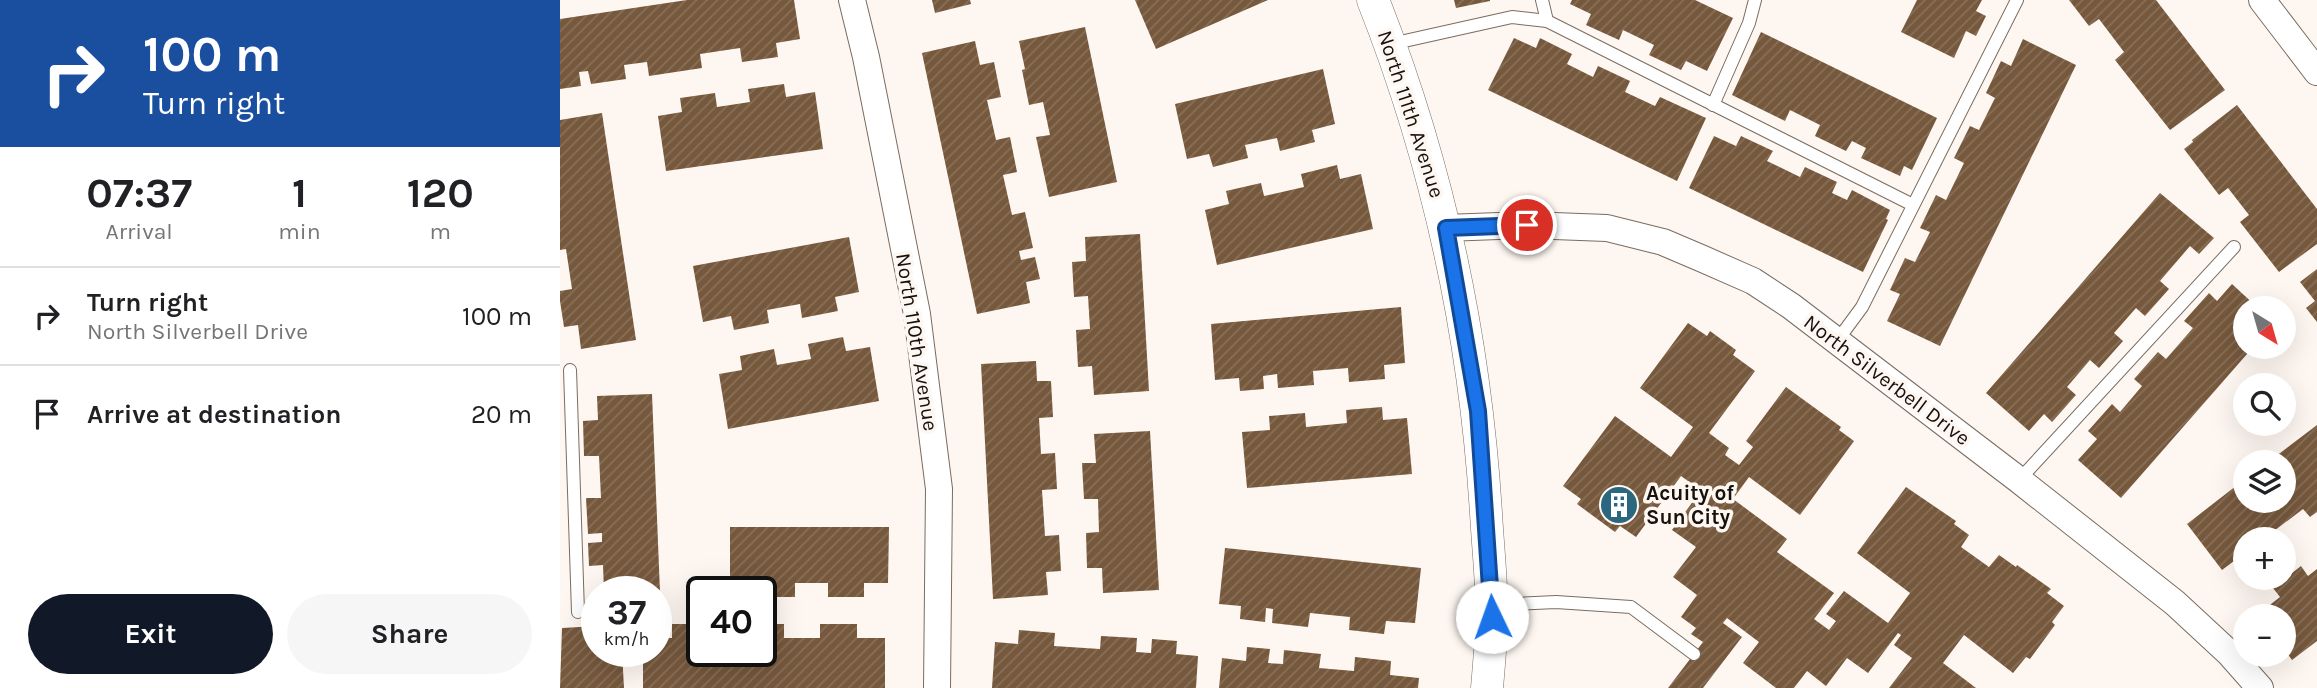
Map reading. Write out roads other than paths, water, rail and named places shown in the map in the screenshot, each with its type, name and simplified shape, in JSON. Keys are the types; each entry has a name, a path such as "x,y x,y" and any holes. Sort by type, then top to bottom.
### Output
{"street":[{"name":"North 110th Avenue","path":"852,0 866,57 916,314 939,489 937,688"},
{"name":"North 111th Avenue","path":"1373,0 1391,44 1422,138 1446,228 1478,411 1491,605 1487,688"},
{"path":"2262,0 2317,72"},
{"name":"North Silverbell Drive","path":"1446,228 1527,225 1607,228 1663,242 1753,281 1837,341 2196,621 2260,688"}],"lane":[{"path":"1542,0 1546,22"},
{"path":"1713,105 1749,23 1755,0"},
{"path":"1837,341 1862,307 2017,0"},
{"path":"1391,44 1512,17 1546,22 1913,205"},
{"path":"2018,480 2234,247"},
{"path":"570,370 578,612"},
{"path":"1491,605 1556,602 1631,607 1694,654"}],"place":[{"name":"Acuity of Sun City","path":"1619,505"}]}
